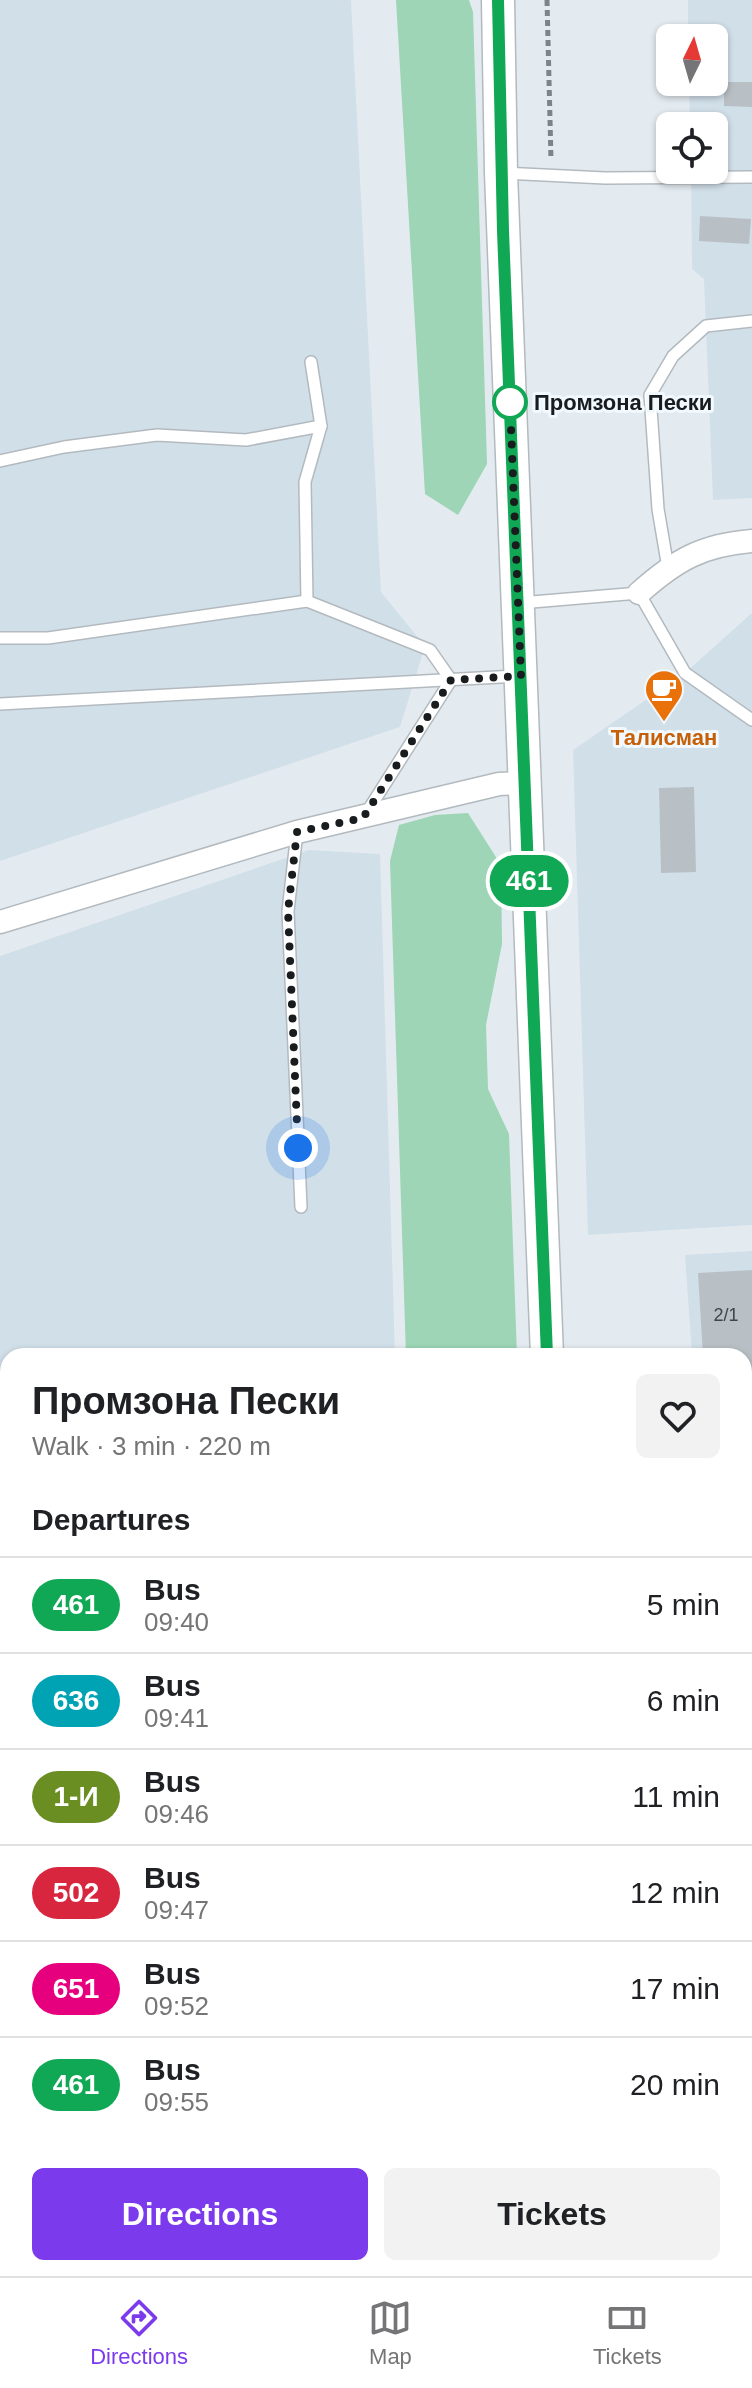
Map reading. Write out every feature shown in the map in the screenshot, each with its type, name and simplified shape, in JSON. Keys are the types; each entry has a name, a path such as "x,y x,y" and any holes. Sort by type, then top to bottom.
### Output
{"main road":[{"path":"498,0 501,173 547,1348"}],"street":[{"path":"639,593 668,568 717,543 752,541"},
{"path":"0,922 297,832 499,784 525,783"}],"lane":[{"path":"501,173 551,173 605,178 752,177"},
{"path":"668,568 658,509 650,395 673,356 706,326 752,321"},
{"path":"307,601 305,482 321,426 311,362"},
{"path":"0,461 64,447 157,435 246,440 321,426"},
{"path":"519,603 639,593 685,673 752,720"},
{"path":"0,638 48,638 307,601 430,650 451,680"},
{"path":"0,704 521,676"},
{"path":"363,818 451,680"},
{"path":"297,832 288,911 301,1207"}],"path":[{"path":"547,0 551,173"}],"shaded area":[{"path":"0,0 351,0 381,592 425,646 400,727 0,861"},
{"path":"688,0 752,0 752,498 713,500 704,279 692,269 691,184 728,184 728,112 690,112 689,96 728,96 728,24 688,24"},
{"path":"752,613 752,1225 588,1235 573,750 685,673"},
{"path":"309,850 380,854 395,1348 0,1348 0,956"},
{"path":"752,1251 752,1348 691,1348 685,1255"}],"green space":[{"path":"396,0 469,0 473,12 487,464 458,515 425,494"},
{"path":"468,813 501,865 502,944 486,1025 488,1089 509,1134 517,1348 406,1348 390,861 399,825 435,815"}],"building":[{"path":"728,82 752,82 752,107 724,106"},
{"path":"700,216 751,219 749,244 699,241"},
{"path":"694,787 696,872 661,873 659,788"},
{"path":"752,1270 752,1348 703,1348 698,1273"}],"bus line":[{"name":"461","path":"498,0 503,231 547,1348"}],"place":[{"name":"Промзона Пески","path":"510,402"},
{"name":"Талисман","path":"664,723"}],"route":[{"path":"298,1148 288,911 297,832 363,818 451,680 521,676 510,402"}]}
